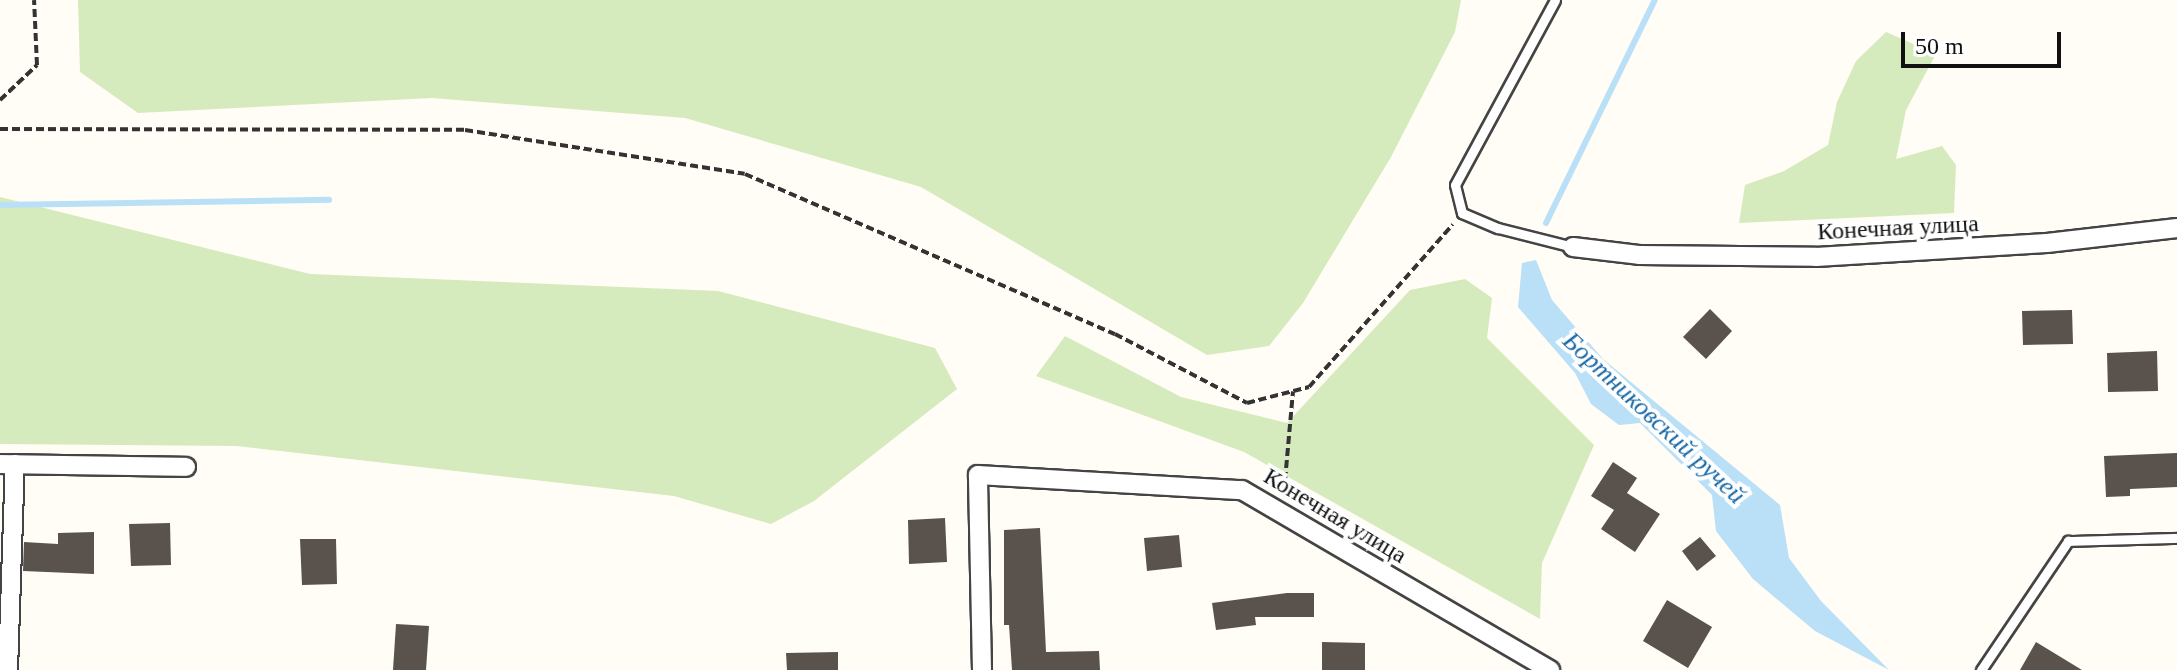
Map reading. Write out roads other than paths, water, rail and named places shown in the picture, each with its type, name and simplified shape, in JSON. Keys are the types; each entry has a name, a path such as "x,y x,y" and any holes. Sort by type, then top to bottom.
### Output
{"street":[{"name":"Конечная улица","path":"1573,247 1639,255 1816,257 2047,243 2177,228"},
{"path":"8,670 7,464 186,467"},
{"name":"Конечная улица","path":"982,670 978,475 1242,490 1550,670"}],"lane":[{"path":"1555,0 1455,185 1462,213 1498,228 1573,247"},
{"path":"1981,670 2068,541 2177,538"}],"water":[{"path":"1536,260 1552,300 1603,359 1780,505 1789,558 1821,601 1889,670 1815,631 1753,579 1716,531 1712,495 1640,423 1619,425 1591,404 1575,373 1518,307 1522,263"}],"waterway":[{"name":"Бортниковский ручей","path":"1546,223 1655,0"},
{"path":"0,205 329,200"}]}
